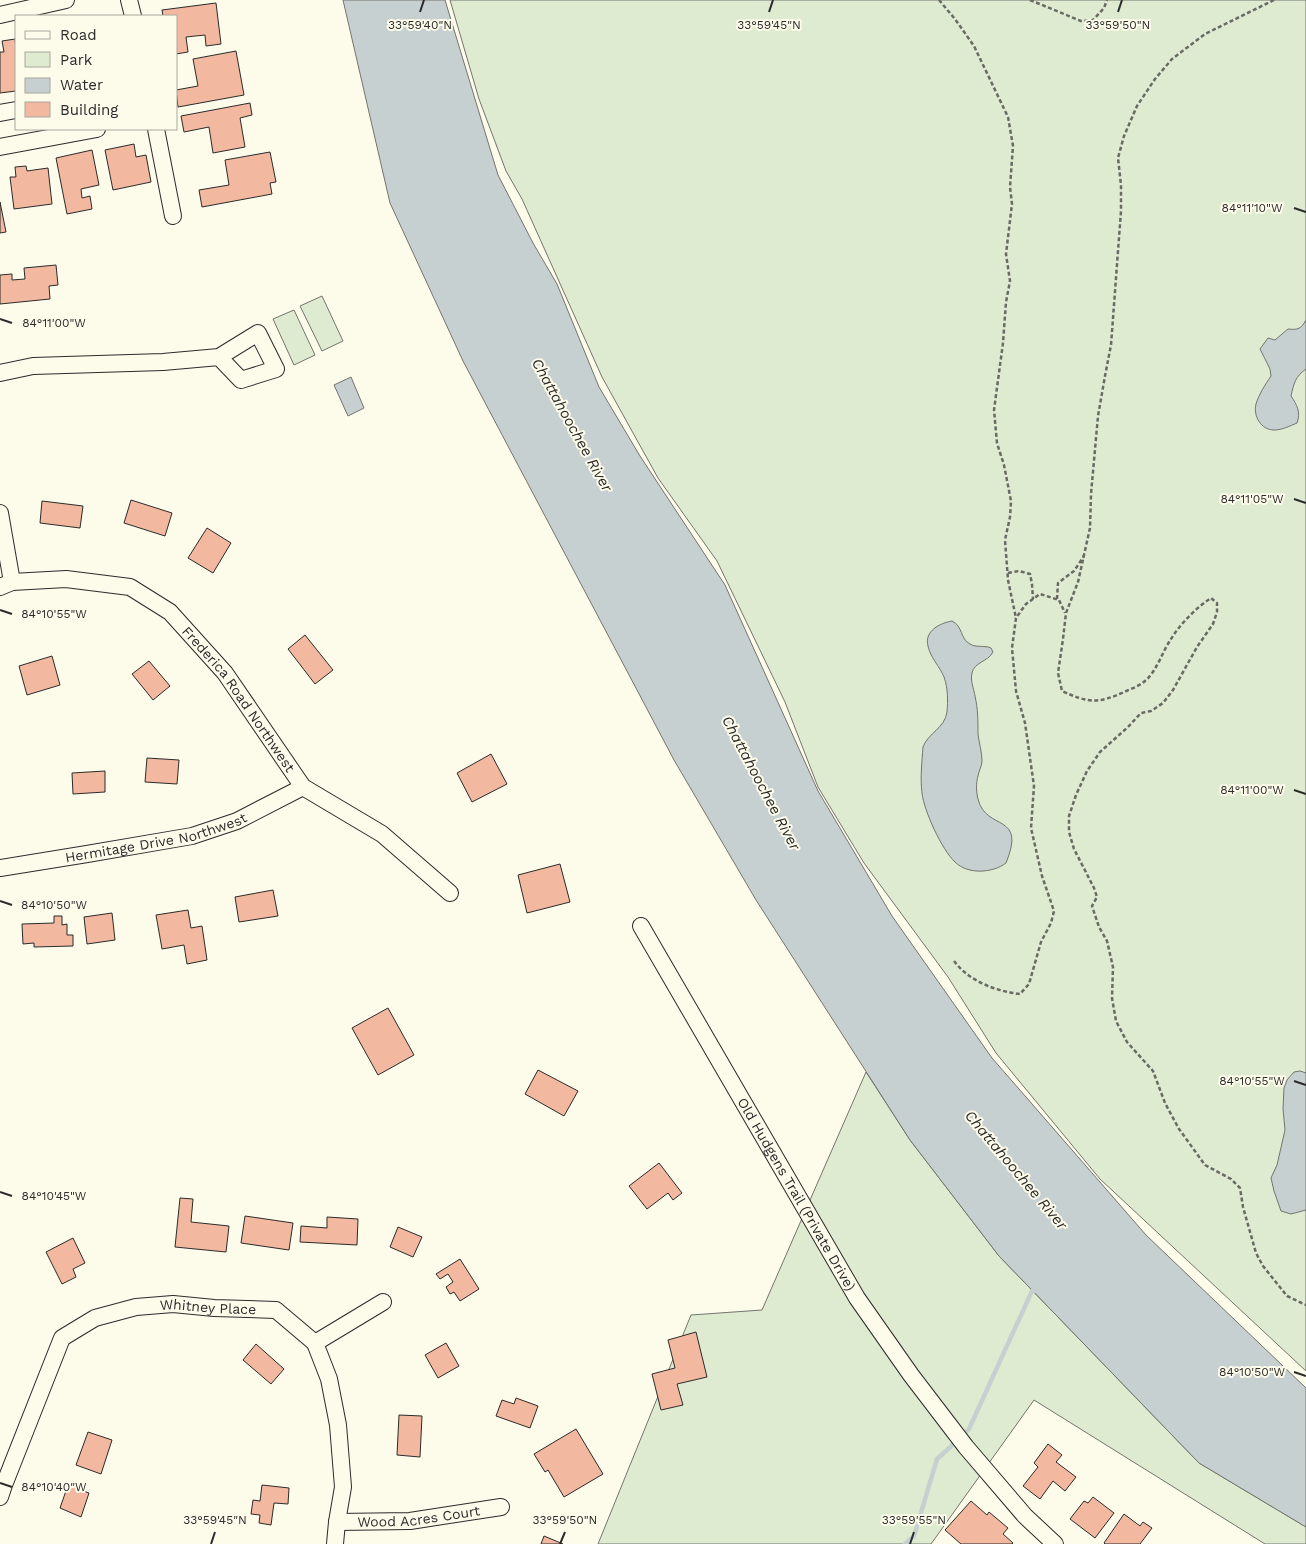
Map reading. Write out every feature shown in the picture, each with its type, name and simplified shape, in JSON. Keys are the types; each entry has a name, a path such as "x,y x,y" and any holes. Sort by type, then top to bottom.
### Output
{"street":[{"path":"0,15 66,0"},
{"path":"129,0 133,15"},
{"path":"0,113 15,110"},
{"path":"0,148 92,130"},
{"path":"156,130 173,216"},
{"path":"0,373 33,366 163,362 219,357"},
{"path":"0,513 6,585"},
{"name":"Frederica Road Northwest","path":"6,585 66,578 130,587 170,612 224,673 303,787 382,834 450,893"},
{"name":"Hermitage Drive Northwest","path":"0,868 192,836 237,821 303,787"},
{"name":"Old Hudgens Trail (Private Drive)","path":"641,926 857,1298 911,1376 968,1449 1025,1516 1055,1544"},
{"path":"315,1343 383,1302"},
{"name":"Whitney Place","path":"0,1498 62,1338 95,1318 136,1307 173,1304 214,1308 276,1310 315,1343 329,1378 338,1425 344,1487 335,1544"},
{"name":"Wood Acres Court","path":"337,1522 410,1521 501,1507"}],"path":[{"path":"939,0 974,46 1008,118 1013,146 1010,187 1012,204 1006,254 1010,281 994,410 997,443 1004,465 1011,501 1005,540 1016,618 1012,648 1016,691 1025,723 1034,786 1031,828 1042,876 1054,911 1051,923 1041,942 1029,984 1020,994 1007,992 981,983 962,971 954,961"},
{"path":"1030,0 1081,20 1093,20 1104,8 1107,0"},
{"path":"1274,0 1205,34 1172,59 1155,79 1137,106 1124,136 1118,158 1121,185 1111,345 1098,416 1090,528 1078,582 1066,613 1058,673 1062,691 1080,699 1097,702 1120,694 1145,681 1153,671 1171,638 1192,614 1211,598 1217,603 1217,612 1213,624 1163,703 1151,711 1141,713 1128,728 1100,752 1087,771 1069,816 1070,832 1074,849 1097,897 1092,906 1099,927 1107,941 1113,967 1112,998 1116,1021 1127,1042 1153,1071 1165,1103 1179,1129 1193,1149 1205,1165 1231,1179 1240,1188 1243,1207 1256,1253 1264,1266 1287,1296 1306,1305"},
{"path":"1057,600 1058,583 1074,571 1085,555"},
{"path":"1008,572 1018,571 1030,574 1033,599"},
{"path":"1016,618 1026,604 1040,594 1059,600 1066,613"}],"green space":[{"path":"450,0 1306,0 1306,1371 1100,1179 996,1053 948,977 864,863 818,787 785,702 717,561 658,478 602,377 522,199 506,171 479,99"},
{"path":"322,296 343,341 322,351 300,306"},
{"path":"294,310 315,355 294,365 273,319"},
{"path":"866,1072 910,1140 999,1256 1199,1463 1306,1527 1306,1544 1265,1544 1034,1400 931,1544 598,1544 691,1315 762,1310"}],"water":[{"name":"Chattahoochee River","path":"343,0 445,0 498,175 533,243 557,284 599,387 640,456 725,585 818,791 892,916 992,1058 1146,1235 1306,1388 1306,1527 1199,1463 999,1256 910,1140 756,900 674,760 463,361 390,203"},
{"path":"1306,320 1306,369 1299,375 1291,396 1298,409 1297,423 1286,428 1274,430 1265,428 1259,422 1255,409 1257,400 1271,376 1270,369 1260,349 1268,338 1275,340 1288,329 1301,327"},
{"path":"351,377 364,408 348,416 334,385"},
{"path":"952,621 956,623 967,642 975,646 991,648 993,652 988,658 975,666 972,676 982,758 976,787 982,809 989,816 1003,824 1012,836 1006,863 988,871 973,871 955,862 934,830 923,801 921,776 923,747 925,742 946,718 948,703 944,677 931,654 927,641 928,636 934,629"},
{"path":"1294,1072 1306,1073 1306,1210 1291,1214 1281,1211 1271,1178 1277,1165 1285,1130 1284,1088 1287,1080"}],"building":[{"path":"216,3 221,44 206,46 205,35 186,37 188,52 178,54 178,15 163,15 162,10"},
{"path":"15,39 15,91 0,93 0,52 4,52 2,41"},
{"path":"236,51 244,95 178,107 178,90 198,86 193,59"},
{"path":"250,103 252,115 240,118 245,147 213,153 209,127 184,132 181,116"},
{"path":"134,144 136,157 146,155 151,182 113,190 105,150"},
{"path":"92,150 99,185 81,189 82,198 90,196 92,209 67,214 56,158"},
{"path":"270,152 276,182 270,183 272,194 202,207 199,190 229,185 225,160"},
{"path":"26,166 27,171 48,168 52,204 14,209 10,177 16,177 15,167"},
{"path":"0,202 6,232 0,233"},
{"path":"56,265 58,285 49,286 50,299 0,304 0,275 12,274 12,280 25,279 24,268"},
{"path":"131,500 172,513 165,536 124,523"},
{"path":"42,501 83,506 80,528 40,523"},
{"path":"207,528 231,543 213,573 188,558"},
{"path":"305,635 333,670 315,684 288,649"},
{"path":"52,656 60,685 27,695 19,666"},
{"path":"149,661 170,686 153,700 132,674"},
{"path":"491,754 507,784 472,802 457,773"},
{"path":"147,758 179,760 177,784 145,782"},
{"path":"105,771 105,792 73,794 72,773"},
{"path":"560,864 570,902 527,913 518,875"},
{"path":"273,890 278,916 239,922 235,897"},
{"path":"188,910 191,928 202,926 207,960 187,964 184,945 162,949 156,915"},
{"path":"112,913 115,940 87,944 84,917"},
{"path":"54,916 62,916 62,925 67,924 67,935 73,935 73,946 34,947 34,943 23,944 22,924 54,923"},
{"path":"388,1008 414,1055 378,1075 352,1028"},
{"path":"538,1070 578,1091 564,1116 525,1094"},
{"path":"659,1163 682,1193 673,1200 668,1193 647,1209 629,1186"},
{"path":"180,1198 193,1199 191,1222 229,1226 226,1252 175,1247"},
{"path":"245,1216 293,1223 289,1250 241,1243"},
{"path":"327,1217 358,1219 357,1245 300,1242 301,1226 327,1228"},
{"path":"398,1227 422,1237 413,1257 390,1247"},
{"path":"73,1238 85,1263 73,1269 76,1277 62,1284 46,1252"},
{"path":"460,1259 479,1289 460,1301 454,1292 450,1294 446,1287 453,1282 448,1274 440,1279 436,1274"},
{"path":"696,1332 707,1377 677,1384 683,1405 661,1410 652,1374 675,1368 668,1340"},
{"path":"446,1343 459,1366 438,1378 425,1355"},
{"path":"256,1344 284,1369 271,1384 243,1360"},
{"path":"516,1398 538,1406 530,1428 496,1416 502,1400 514,1404"},
{"path":"399,1415 422,1416 420,1457 397,1455"},
{"path":"576,1429 603,1474 564,1497 548,1470 545,1472 534,1454"},
{"path":"88,1432 112,1440 101,1474 76,1465"},
{"path":"1048,1444 1062,1455 1056,1462 1076,1477 1065,1491 1053,1481 1040,1499 1023,1486 1038,1467 1034,1463"},
{"path":"68,1485 89,1493 81,1517 60,1508"},
{"path":"262,1485 289,1488 288,1504 274,1503 271,1525 259,1523 260,1515 251,1514 253,1500 260,1501"},
{"path":"1093,1497 1114,1513 1095,1538 1070,1519 1084,1501 1088,1503"},
{"path":"971,1501 987,1515 989,1512 1008,1528 1003,1534 1012,1544 961,1544 945,1530"},
{"path":"1124,1514 1140,1526 1143,1522 1152,1528 1140,1544 1105,1544 1104,1543"},
{"path":"544,1536 563,1544 541,1544"}],"waterway":[{"path":"962,1436 969,1429 1032,1291 1038,1290"},
{"path":"905,1544 914,1536 937,1459 957,1441"}]}
